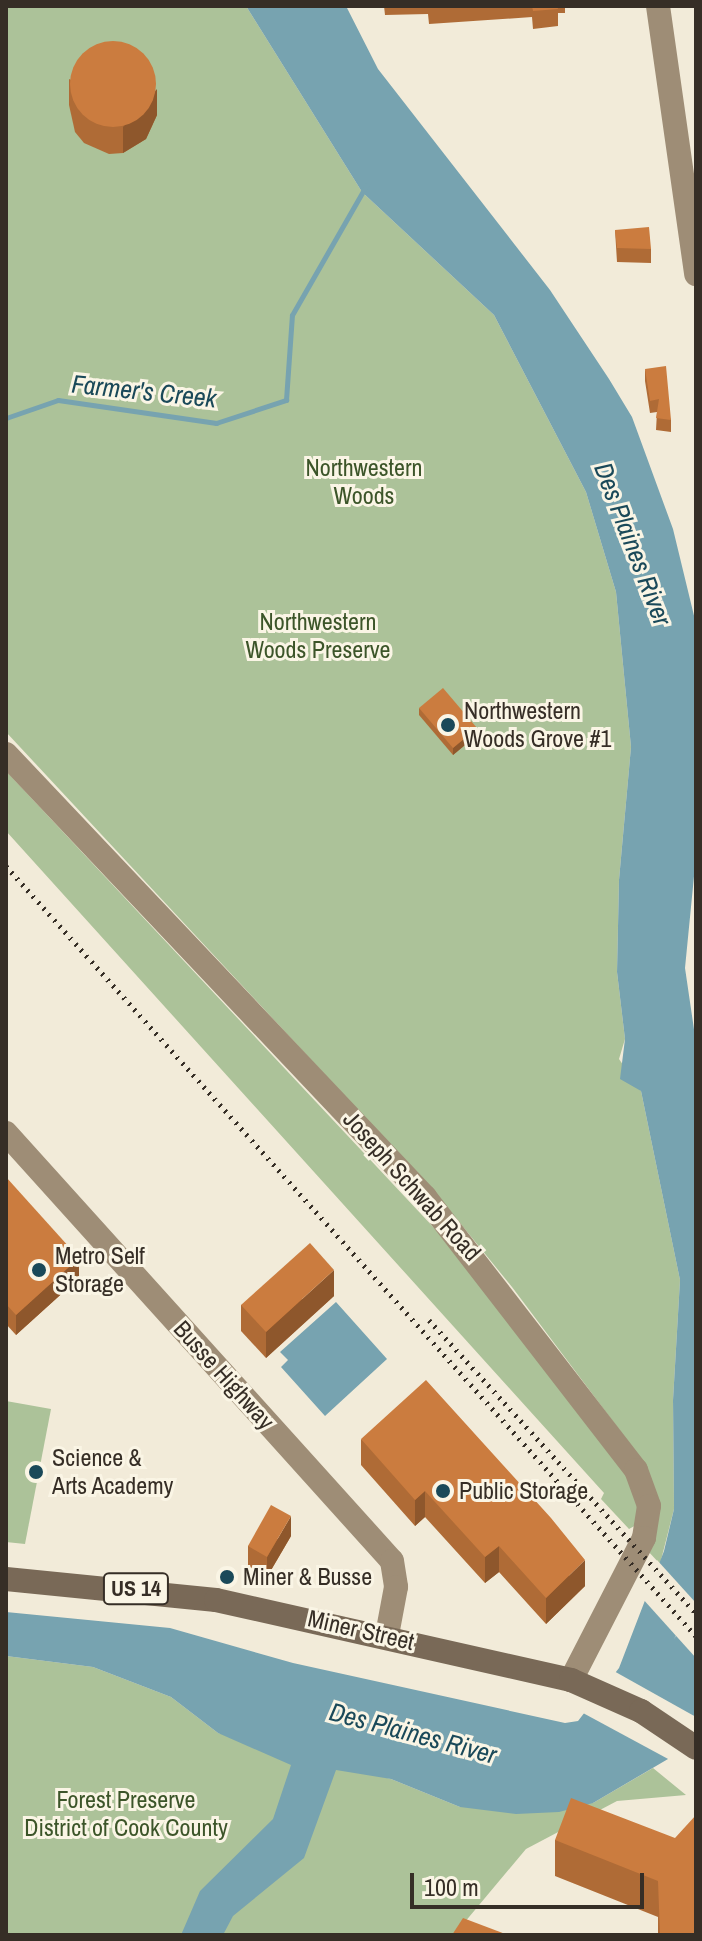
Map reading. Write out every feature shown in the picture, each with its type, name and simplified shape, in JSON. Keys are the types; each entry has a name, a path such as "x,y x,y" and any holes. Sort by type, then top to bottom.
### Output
{"main road":[{"name":"Miner Street","path":"6,1579 169,1593 387,1635 571,1680 598,1690 690,1743"}],"street":[{"path":"658,6 696,274"},
{"name":"Joseph Schwab Road","path":"6,754 425,1197 636,1470 649,1506 644,1538 571,1680"},
{"name":"Busse Highway","path":"6,1133 392,1561 396,1587 387,1635"}],"green space":[{"name":"Northwestern Woods Preserve","path":"6,6 246,6 362,192 494,315 586,492 616,592 631,747 619,880 617,972 625,1039 619,1059 641,1091 680,1280 673,1400 674,1509 660,1564 647,1550 624,1436 512,1287 438,1196 6,732"},
{"path":"6,771 436,1230 617,1460 637,1495 638,1524 629,1529 601,1499 604,1493 6,831"},
{"path":"6,1401 51,1409 25,1544 6,1542"},
{"name":"Forest Preserve District of Cook County","path":"6,1656 93,1667 171,1697 218,1733 391,1779 460,1807 593,1803 653,1768 686,1795 617,1801 526,1849 454,1935 6,1935"}],"water":[{"name":"Des Plaines River","path":"246,6 346,6 378,69 550,290 609,379 632,417 673,529 696,624 696,856 685,968 696,1043 696,1597 674,1639 696,1605 696,1712 668,1759 593,1803 559,1812 516,1814 460,1807 391,1779 336,1770 304,1858 233,1916 223,1935 181,1935 200,1891 273,1819 291,1765 218,1733 171,1697 93,1667 6,1656 6,1612 170,1628 293,1663 565,1723 578,1721 619,1668 664,1551 674,1509 673,1400 680,1280 641,1091 620,1079 625,1039 617,972 619,880 631,747 616,592 586,492 494,315 362,192"},
{"path":"336,1302 387,1359 325,1416 281,1367 288,1360 280,1352"}],"pier":[{"path":"657,1560 696,1603 696,1658 642,1598"},
{"path":"612,1670 696,1717 670,1760 583,1713"}],"building":[{"path":"532,6 557,6 558,9 533,11"},
{"path":"113,41 137,48 149,60 156,84 149,108 137,120 113,127 89,120 77,108 70,84 77,60 89,48"},
{"path":"649,227 651,249 617,248 615,230"},
{"path":"666,366 671,420 656,418 659,399 650,401 645,369"},
{"name":"Northwestern Woods Grove #1","path":"443,688 477,728 453,748 419,708"},
{"name":"Metro Self Storage","path":"6,1177 79,1258 16,1315 6,1304"},
{"path":"310,1243 334,1270 266,1332 241,1305"},
{"name":"Public Storage","path":"426,1380 585,1560 546,1598 499,1546 485,1557 425,1491 415,1500 361,1439"},
{"path":"271,1505 291,1516 267,1557 248,1546"},
{"path":"571,1798 675,1838 696,1815 696,1935 660,1935 658,1881 555,1840"},
{"path":"463,1918 508,1935 452,1935"}],"waterway":[{"name":"Farmer's Creek","path":"6,418 58,400 216,423 286,400 292,315 366,186"}],"railway":[{"path":"6,866 696,1636"},
{"path":"429,1320 696,1613"}],"place":[{"name":"Northwestern Woods Grove #1","path":"448,725"},
{"name":"Metro Self Storage","path":"39,1270"},
{"name":"Science & Arts Academy","path":"36,1472"},
{"name":"Public Storage","path":"443,1491"},
{"name":"Miner & Busse","path":"227,1577"}],"park label":[{"name":"Northwestern Woods","path":"364,482"}]}
